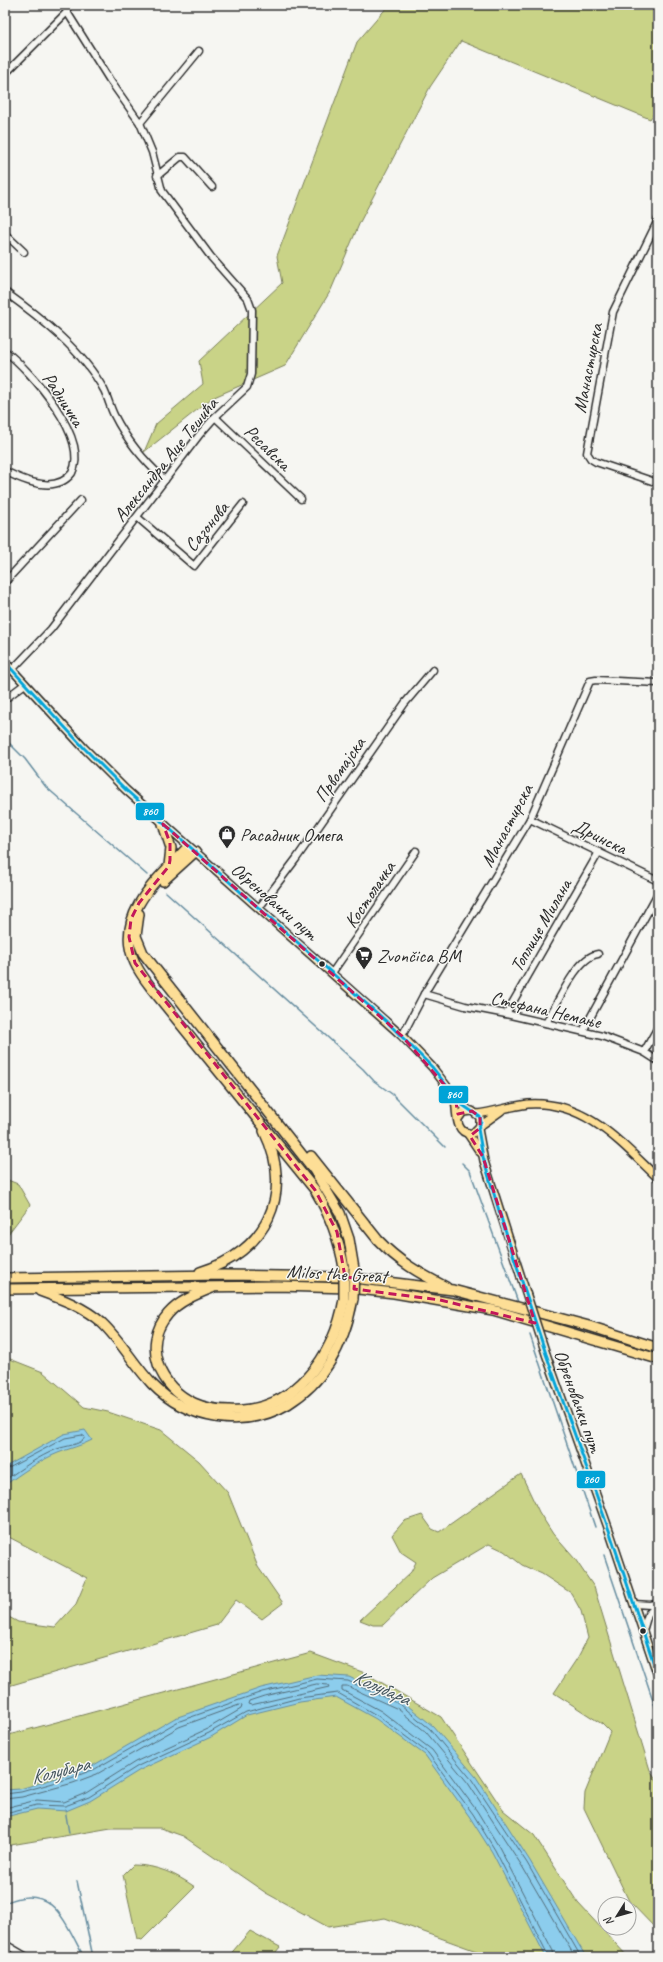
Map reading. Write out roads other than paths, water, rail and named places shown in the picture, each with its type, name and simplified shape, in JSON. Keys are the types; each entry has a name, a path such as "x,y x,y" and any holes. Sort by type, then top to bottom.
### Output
{"highway":[{"path":"162,824 171,848 169,866"},
{"path":"35,1289 68,1302 93,1316 110,1332 152,1384 174,1403 210,1417 234,1419 260,1416 282,1408 313,1384 329,1365 340,1343 348,1319 348,1299 337,1232 323,1203 295,1164 152,989 140,973 129,946 129,932 134,912 144,896 169,866 191,850"},
{"path":"191,850 142,907 137,919 136,928 138,944 148,960 284,1129 314,1170 340,1213 349,1239 354,1269 348,1299 331,1341 314,1370 291,1392 264,1406 236,1411 219,1410 194,1403 173,1390 160,1372 156,1360 156,1335 161,1322 168,1313 187,1300 217,1286"},
{"path":"189,1276 219,1265 236,1256 254,1241 269,1219 278,1188 276,1164 269,1141 256,1117"},
{"path":"284,1129 297,1138 378,1240 390,1252 405,1265 453,1290"},
{"name":"Milos the Great","path":"5,1278 189,1276 345,1277 453,1290 589,1326 658,1348"},
{"name":"Milos the Great","path":"5,1290 217,1286 349,1288 440,1300 493,1310 658,1359"}],"main road":[{"name":"Обреновачки пут","path":"5,662 96,761 162,824 259,908 402,1036 432,1067 455,1097 469,1111"},
{"name":"Обреновачки пут","path":"455,1097 458,1119"},
{"path":"507,1107 473,1133 468,1134 460,1128 458,1119 463,1112 469,1111 477,1114 507,1107 527,1104 545,1104 577,1112 599,1124 658,1178"},
{"path":"477,1114 481,1122 479,1128"},
{"name":"Обреновачки пут","path":"479,1128 483,1158 503,1224 546,1354 658,1676"},
{"name":"Обреновачки пут","path":"468,1134 483,1158"}],"street":[{"name":"Александра Аце Тешића","path":"12,670 51,629 215,417 247,386 251,374 252,310 248,299 211,258 189,230 162,191 152,152 140,123 109,79 67,12 65,5"},
{"path":"5,74 67,12"},
{"path":"140,123 199,51"},
{"path":"157,176 180,157 185,157 212,187"},
{"name":"Манастирска","path":"658,220 614,312 587,453 591,459 596,462 658,484"},
{"path":"5,234 24,252"},
{"path":"5,292 42,318 88,367 104,390 114,414 135,449 147,464 165,480"},
{"name":"Радничка","path":"5,351 14,358 41,387 70,433 75,448 75,458 74,469 70,476 45,485 19,478 5,471"},
{"name":"Ресавска","path":"215,417 301,499"},
{"path":"5,582 81,500"},
{"name":"Сазонова","path":"137,517 194,566 243,504"},
{"name":"Првомајска","path":"259,908 296,859 405,703 433,670"},
{"name":"Манастирска","path":"402,1036 424,994 530,819 590,681 658,683"},
{"path":"5,699 25,684"},
{"name":"Дринска","path":"530,819 658,881"},
{"name":"Костолачка","path":"332,973 416,851"},
{"name":"Топлице Милана","path":"506,1014 600,852"},
{"path":"583,1031 658,893"},
{"path":"546,1023 578,967 591,955 598,954"},
{"name":"Стефана Немање","path":"424,994 465,1006 602,1036 644,1052 658,1062"},
{"path":"644,1052 658,1027"},
{"path":"634,1604 650,1605 658,1603"},
{"path":"643,1630 648,1614 658,1603"},
{"path":"5,1944 28,1957"}],"water":[{"path":"85,1430 92,1440 44,1460 5,1485 5,1467 64,1434"},
{"path":"317,1675 349,1677 403,1702 433,1726 476,1777 530,1861 586,1957 546,1957 492,1852 469,1816 425,1755 376,1719 336,1697 300,1702 247,1715 211,1737 140,1770 90,1801 66,1811 37,1809 5,1817 5,1790 20,1789 94,1765 175,1718 261,1688"}],"waterway":[{"path":"5,739 25,759 46,787 147,875"},
{"path":"166,892 363,1069 374,1081 392,1094 445,1147"},
{"path":"462,1163 470,1171 518,1302"},
{"path":"530,1335 595,1527"},
{"path":"604,1555 658,1715"},
{"path":"65,1809 69,1833"},
{"path":"77,1881 93,1957"},
{"path":"5,1903 21,1898 35,1897 46,1901 63,1919 84,1957"}],"place":[{"name":"Расадник Омега","path":"227,849"},
{"name":"Zvončica BM","path":"364,970"}],"water label":[{"name":"Колубара","path":"382,1687"},
{"name":"Колубара","path":"60,1770"}]}
